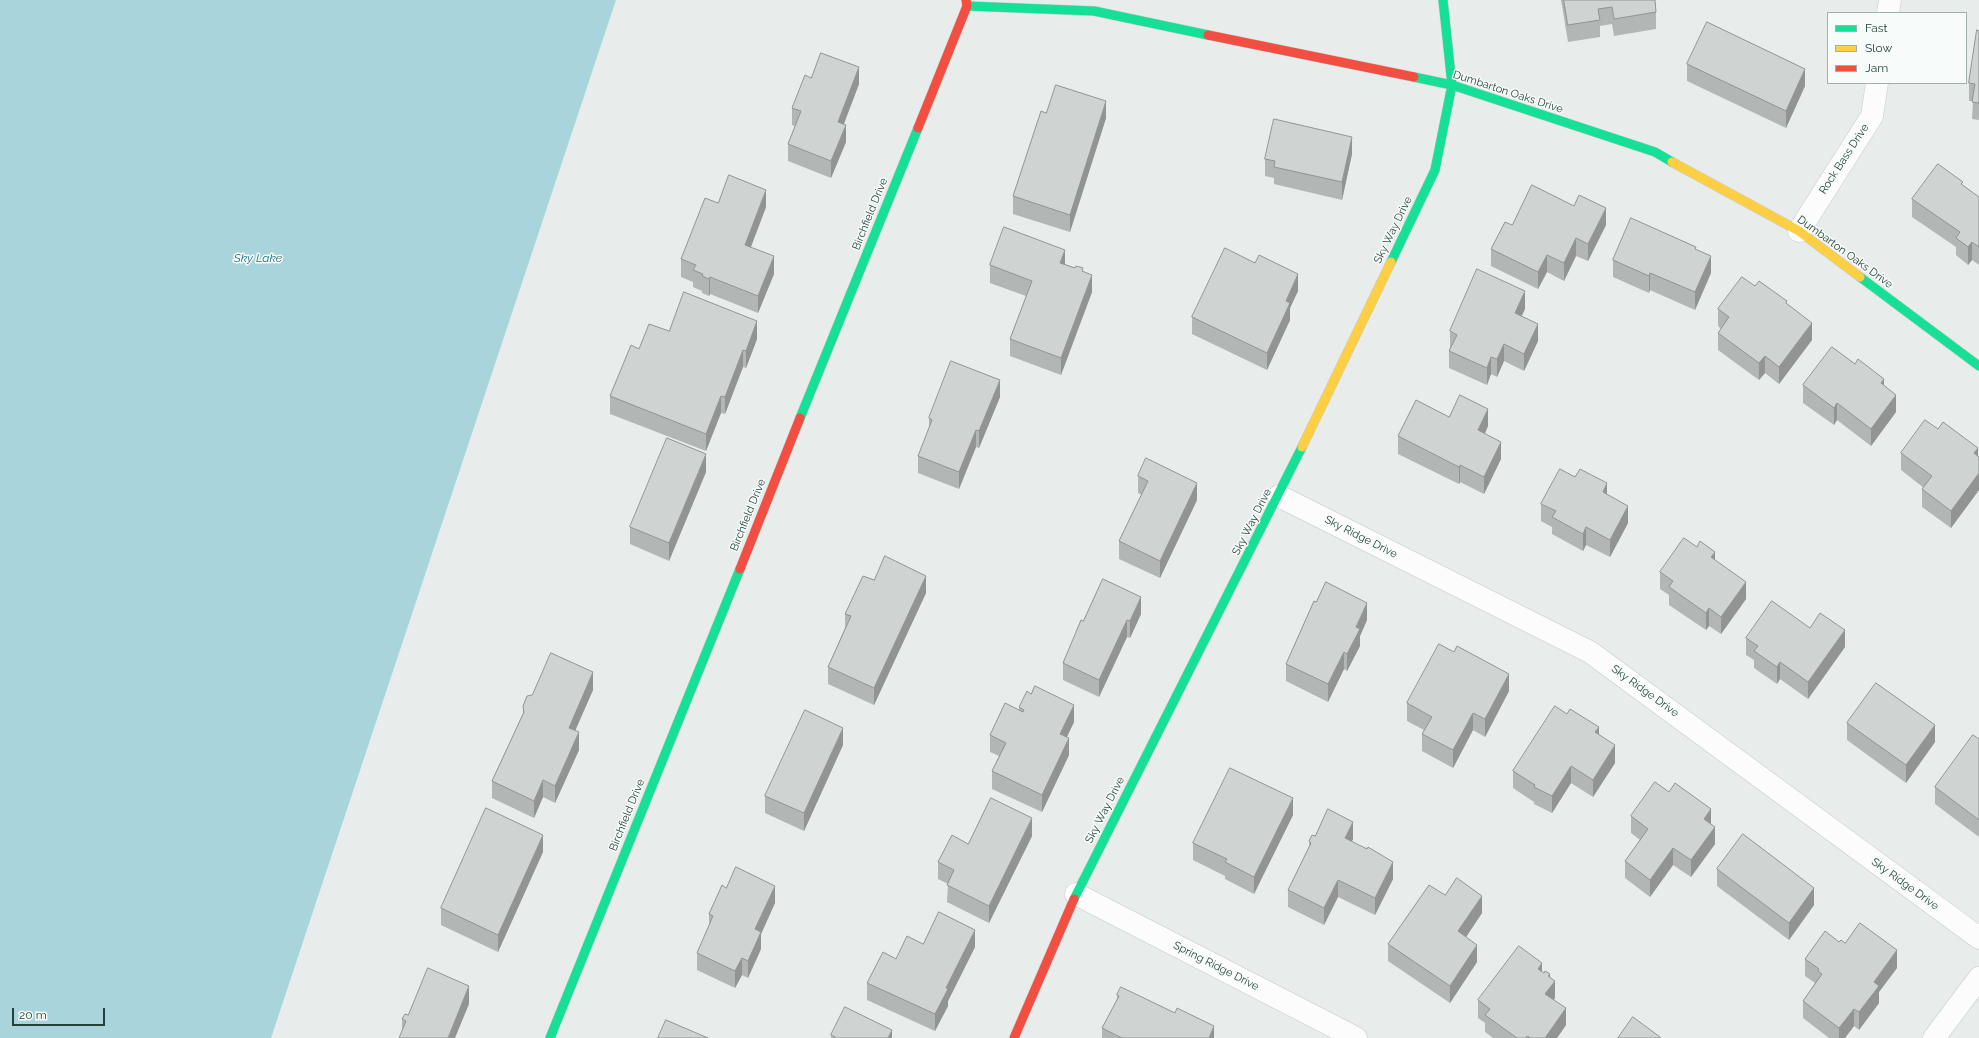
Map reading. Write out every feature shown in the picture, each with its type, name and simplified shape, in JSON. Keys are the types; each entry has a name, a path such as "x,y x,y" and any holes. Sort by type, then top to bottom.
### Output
{"street":[{"name":"Sky Way Drive","path":"1014,1038 1076,894 1279,496 1435,170 1452,86 1443,0"},
{"path":"1888,12 1890,0"},
{"name":"Dumbarton Oaks Drive","path":"967,3 1094,11 1452,86 1655,152 1798,230 1979,366"},
{"name":"Birchfield Drive","path":"550,1038 967,3"},
{"name":"Rock Bass Drive","path":"1798,230 1872,116 1877,84"},
{"name":"Sky Ridge Drive","path":"1279,496 1590,652 1979,938"},
{"name":"Spring Ridge Drive","path":"1076,894 1356,1038"},
{"path":"1934,1038 1979,978"}],"water":[{"name":"Sky Lake","path":"0,0 616,0 271,1038 0,1038"}],"building":[{"path":"1564,0 1655,0 1656,12 1614,19 1612,7 1598,9 1600,20 1568,25"},
{"path":"1707,22 1805,69 1786,111 1687,64"},
{"path":"1977,30 1979,31 1979,103 1972,102 1975,84 1969,83"},
{"path":"821,53 859,67 838,122 846,125 831,161 788,144 801,111 792,108 805,75 811,78"},
{"path":"1056,85 1106,101 1070,215 1013,196 1041,111 1046,113"},
{"path":"1274,119 1352,137 1342,182 1274,167 1275,161 1265,159"},
{"path":"1938,164 1963,182 1961,184 1979,197 1979,247 1972,242 1968,247 1956,238 1960,232 1912,199"},
{"path":"729,175 766,190 745,245 774,256 758,296 710,277 709,279 702,276 703,274 693,270 696,265 681,259 705,198 718,203"},
{"path":"1532,185 1574,206 1579,195 1606,208 1588,244 1576,238 1564,263 1547,255 1538,272 1491,249 1505,222 1512,225"},
{"path":"1631,218 1696,247 1695,249 1711,256 1695,292 1650,273 1649,276 1613,260"},
{"path":"1004,227 1065,250 1060,263 1075,268 1076,266 1083,268 1082,271 1092,275 1061,358 1010,339 1032,281 990,265"},
{"path":"1225,248 1255,263 1259,255 1298,274 1286,301 1290,303 1267,353 1192,317"},
{"path":"1477,269 1525,291 1515,313 1538,324 1524,354 1504,344 1497,359 1491,357 1487,368 1449,351 1457,335 1450,331"},
{"path":"1742,277 1755,286 1759,281 1787,301 1786,303 1812,323 1779,367 1765,356 1759,363 1718,333 1729,317 1718,309"},
{"path":"684,292 757,321 746,351 743,350 725,397 721,396 706,434 610,396 631,345 639,349 649,324 669,331"},
{"path":"1832,347 1855,364 1858,359 1884,379 1881,383 1896,395 1871,429 1837,403 1834,408 1803,385"},
{"path":"951,361 1000,380 979,431 976,430 959,472 918,456 932,420 929,418"},
{"path":"1460,395 1488,409 1478,430 1501,442 1484,477 1460,465 1459,467 1398,436 1416,400 1449,417"},
{"path":"1925,420 1938,429 1943,422 1978,448 1974,453 1979,457 1979,473 1951,511 1922,489 1932,476 1901,453"},
{"path":"667,438 706,454 669,543 630,527"},
{"path":"1146,458 1197,483 1160,561 1119,541 1148,481 1138,476"},
{"path":"1560,469 1575,477 1580,469 1607,483 1603,492 1628,506 1610,540 1586,527 1583,534 1552,517 1556,511 1541,504"},
{"path":"1684,538 1697,547 1700,541 1715,552 1711,557 1746,582 1721,617 1709,608 1706,613 1669,587 1673,581 1660,572"},
{"path":"885,556 926,576 874,688 828,667 851,616 845,614 863,576 874,580"},
{"path":"1103,579 1141,597 1130,621 1127,620 1099,680 1063,663 1081,620 1083,621"},
{"path":"1326,582 1367,603 1356,627 1360,629 1347,654 1344,652 1328,684 1286,664 1314,601 1316,602"},
{"path":"1772,601 1810,628 1820,613 1845,630 1808,682 1780,662 1777,667 1754,651 1758,646 1746,638"},
{"path":"1439,644 1454,652 1457,646 1509,674 1485,719 1473,713 1453,750 1422,734 1432,717 1407,703"},
{"path":"551,653 593,672 569,728 579,732 555,786 543,780 534,801 492,781 524,712 523,706 527,696 532,695"},
{"path":"1876,683 1935,725 1906,765 1847,723"},
{"path":"1035,686 1074,705 1060,734 1069,738 1042,795 992,771 1006,743 990,735 1005,703 1023,712 1024,710 1019,707 1027,691 1031,694"},
{"path":"1555,706 1567,714 1570,709 1599,727 1595,732 1615,745 1593,780 1571,766 1552,796 1534,787 1535,785 1513,771"},
{"path":"805,710 843,728 804,813 765,796"},
{"path":"1973,735 1979,739 1979,820 1935,787"},
{"path":"1230,768 1293,798 1254,877 1225,862 1227,859 1193,843"},
{"path":"1655,782 1669,792 1675,783 1711,809 1704,819 1715,827 1691,860 1673,848 1650,880 1625,861 1648,829 1631,816"},
{"path":"991,798 1032,818 989,906 947,885 954,870 938,862 952,835 968,844"},
{"path":"486,808 543,835 498,935 441,908"},
{"path":"1328,809 1353,822 1345,838 1367,849 1368,847 1393,862 1375,898 1338,880 1324,908 1288,890 1311,843 1309,841 1312,835 1315,836"},
{"path":"1743,834 1814,888 1789,923 1717,869"},
{"path":"736,867 775,886 755,929 761,932 748,961 742,958 735,971 697,953 713,916 709,914 722,885 726,888"},
{"path":"1457,878 1482,896 1458,931 1477,945 1450,986 1388,944 1429,885 1445,895"},
{"path":"939,912 975,930 946,988 948,989 935,1014 867,983 883,952 896,959 907,936 923,944"},
{"path":"1860,923 1897,950 1874,982 1879,986 1859,1012 1854,1009 1839,1028 1803,1001 1822,974 1818,971 1819,969 1805,959 1825,931 1839,942 1841,940 1845,943"},
{"path":"1519,946 1542,963 1538,969 1544,973 1545,971 1550,974 1548,976 1555,981 1545,994 1566,1008 1545,1038 1531,1038 1527,1036 1526,1038 1517,1038 1485,1015 1490,1009 1478,1000"},
{"path":"428,968 469,986 448,1038 399,1038 406,1021 402,1019 405,1014 408,1015"},
{"path":"1121,987 1175,1013 1177,1008 1214,1026 1209,1038 1122,1038 1102,1028 1119,996 1117,995"},
{"path":"845,1007 892,1030 888,1038 837,1038 831,1035"},
{"path":"1633,1017 1660,1037 1660,1038 1618,1038"},
{"path":"666,1020 708,1038 658,1038"}],"traffic: fast":[{"path":"1391,262 1435,170 1452,85 1443,0"},
{"path":"967,6 1094,11 1208,35"},
{"path":"1414,77 1452,85 1655,152 1672,162"},
{"path":"800,418 918,128"},
{"path":"1860,277 1979,366"},
{"path":"1074,899 1302,447"},
{"path":"550,1038 740,569"}],"traffic: slow":[{"path":"1672,162 1799,231 1860,277"},
{"path":"1302,447 1391,262"}],"traffic: jam":[{"path":"918,128 967,6 966,0"},
{"path":"1208,35 1414,77"},
{"path":"740,569 800,418"},
{"path":"1014,1038 1074,899"}]}
